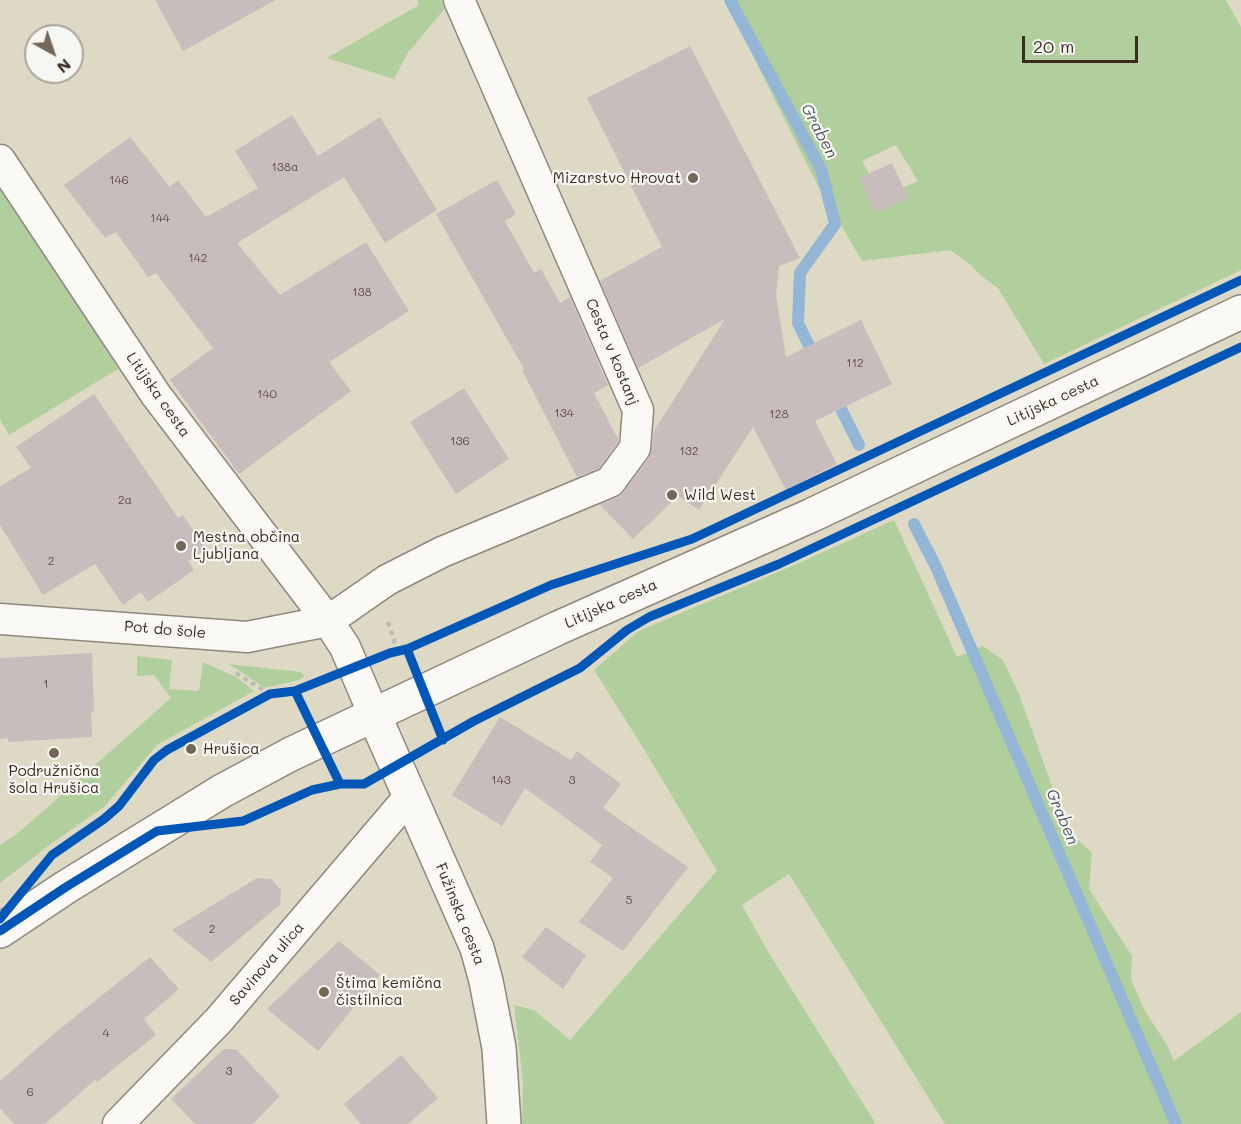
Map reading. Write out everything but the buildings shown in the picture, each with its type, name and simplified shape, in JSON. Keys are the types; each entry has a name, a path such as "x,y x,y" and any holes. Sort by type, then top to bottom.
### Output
{"main road":[{"name":"Litijska cesta","path":"0,931 66,887 222,791 291,754 611,604 822,510 1241,312"},
{"name":"Fužinska cesta","path":"374,715 450,885 480,959 494,1014 499,1048 504,1124"}],"street":[{"name":"Cesta v kostanj","path":"328,621 387,580 442,552 610,482 635,448 638,410 459,0"},
{"name":"Litijska cesta","path":"0,160 156,395 328,621"},
{"name":"Pot do šole","path":"0,619 247,637 328,621"},
{"path":"328,621 345,647 374,715"},
{"name":"Savinova ulica","path":"118,1124 219,1020 409,797"}],"green space":[{"path":"417,0 442,0 445,8 407,54 394,79 327,58 419,5"},
{"path":"725,0 1226,0 1241,27 1241,270 1044,364 998,288 950,250 862,261 815,180","holes":["896,145 918,181 882,197 862,161"]},
{"path":"0,178 118,369 9,435 0,419"},
{"path":"894,520 957,657 983,646 1003,660 1019,694 1055,795 1052,815 1092,853 1089,889 1132,956 1131,980 1145,1011 1167,1045 1174,1061 1241,1012 1241,1124 945,1124 789,874 742,905 767,950 876,1124 522,1124 523,1082 514,1005 534,1010 570,1040 717,871 594,670 639,631"},
{"path":"137,656 172,660 169,689 199,691 203,662 236,677 254,691 157,745 105,806 0,883 0,845 17,834 171,698 154,675 137,676"},
{"path":"229,664 301,672 304,676 299,680 265,688"}],"waterway":[{"name":"Graben","path":"730,0 821,169 835,224 800,273 798,323 815,358"},
{"name":"Graben","path":"834,395 859,445"},
{"name":"Graben","path":"914,524 936,567 1176,1124"}],"cycle path":[{"path":"0,919 52,855 119,806 154,760 167,750 270,694 295,691 390,653 407,649 551,585 692,539 1241,280"},
{"path":"0,931 157,831 243,821 312,790 340,784 364,784 474,721 580,668 627,630 649,617 779,564 1241,347"},
{"path":"407,649 443,740"},
{"path":"295,691 340,784"}],"place":[{"name":"Mizarstvo Hrovat","path":"693,178"},
{"name":"Wild West","path":"672,495"},
{"name":"Mestna občina Ljubljana","path":"181,546"},
{"name":"Hrušica","path":"191,749"},
{"name":"Podružnična šola Hrušica","path":"54,753"},
{"name":"Štima kemična čistilnica","path":"324,992"}]}
